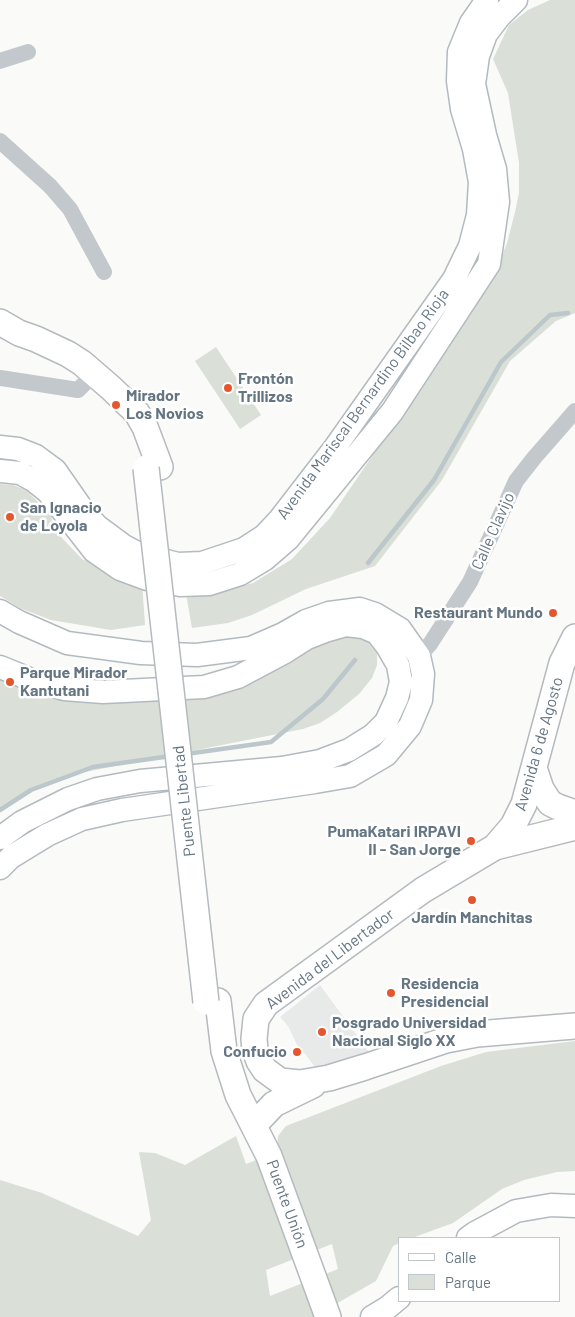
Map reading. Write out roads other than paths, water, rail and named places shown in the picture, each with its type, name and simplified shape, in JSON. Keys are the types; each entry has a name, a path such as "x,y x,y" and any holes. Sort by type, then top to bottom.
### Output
{"main road":[{"name":"Avenida Mariscal Bernardino Bilbao Rioja","path":"0,447 18,449 36,456 55,470 85,513 97,526 124,546 140,554 178,564 202,563 244,549 264,536 280,519 334,449 454,279 470,246 478,215 480,182 474,149 461,100 458,81 459,52 471,23 487,0"},
{"name":"Avenida Mariscal Bernardino Bilbao Rioja","path":"0,470 20,473 33,480 48,492 94,551 120,569 147,579 180,585 209,584 240,574 265,559 288,539 392,412 489,264 498,202 495,169 474,84 478,56 486,34 516,0"},
{"name":"Puente Libertad","path":"0,322 19,333 68,354 95,373 137,414 145,428 153,462 214,1002 217,1074 246,1128"},
{"path":"0,611 19,622 67,643 141,653 197,654 251,648 283,634 306,621 329,613 360,609 375,614 400,629 419,656 423,674 421,700 410,726 386,755 350,776 122,810 82,819 47,835 11,857 0,868"},
{"path":"0,667 32,680 64,689 102,692 204,687 238,677 307,638 346,625 363,627 377,633 398,664 401,682 397,698 386,722 373,735 350,750 320,761 282,768 140,782 97,789 68,800 22,822 0,838"},
{"name":"Avenida 6 de Agosto","path":"495,846 514,826 536,774 562,663 575,637"},
{"path":"398,664 419,656"},
{"path":"495,846 571,823 545,796 536,774"},
{"name":"Avenida del Libertador","path":"246,1128 258,1007 423,890 495,846"},
{"name":"Puente Libertad","path":"214,1002 224,1051 238,1095"},
{"path":"214,1002 233,1011 258,1007"},
{"path":"238,1095 234,1042 240,1023 258,1007"},
{"path":"255,1050 265,1070 280,1081 300,1083 329,1078 365,1068 446,1040 477,1034 575,1026"},
{"path":"246,1128 274,1104 329,1078"},
{"name":"Puente Unión","path":"238,1095 246,1128 328,1317"},
{"name":"Puente Unión","path":"261,1159 311,1317"},
{"path":"469,1237 475,1232 516,1211 551,1204 575,1206"},
{"path":"372,1317 398,1299"}],"street":[{"path":"0,61 28,52"},
{"path":"0,141 50,186 70,209 104,272"},
{"path":"0,378 78,390 95,373"},
{"name":"Calle Clavijo","path":"419,656 430,644 470,582 516,481 575,412"}],"waterway":[{"path":"368,563 434,480 501,362 550,315 568,313"},
{"path":"186,754 271,742 323,699 355,660"},
{"path":"0,810 31,790 93,767 171,756"}],"place":[{"name":"Frontón Trillizos","path":"228,388"},
{"name":"Mirador Los Novios","path":"116,405"},
{"name":"San Ignacio de Loyola","path":"10,517"},
{"name":"Restaurant Mundo","path":"553,613"},
{"name":"Parque Mirador Kantutani","path":"10,682"},
{"name":"PumaKatari IRPAVI II - San Jorge","path":"471,841"},
{"name":"Jardín Manchitas","path":"472,900"},
{"name":"Residencia Presidencial","path":"391,993"},
{"name":"Posgrado Universidad Nacional Siglo XX","path":"322,1032"},
{"name":"Confucio","path":"297,1052"}]}
